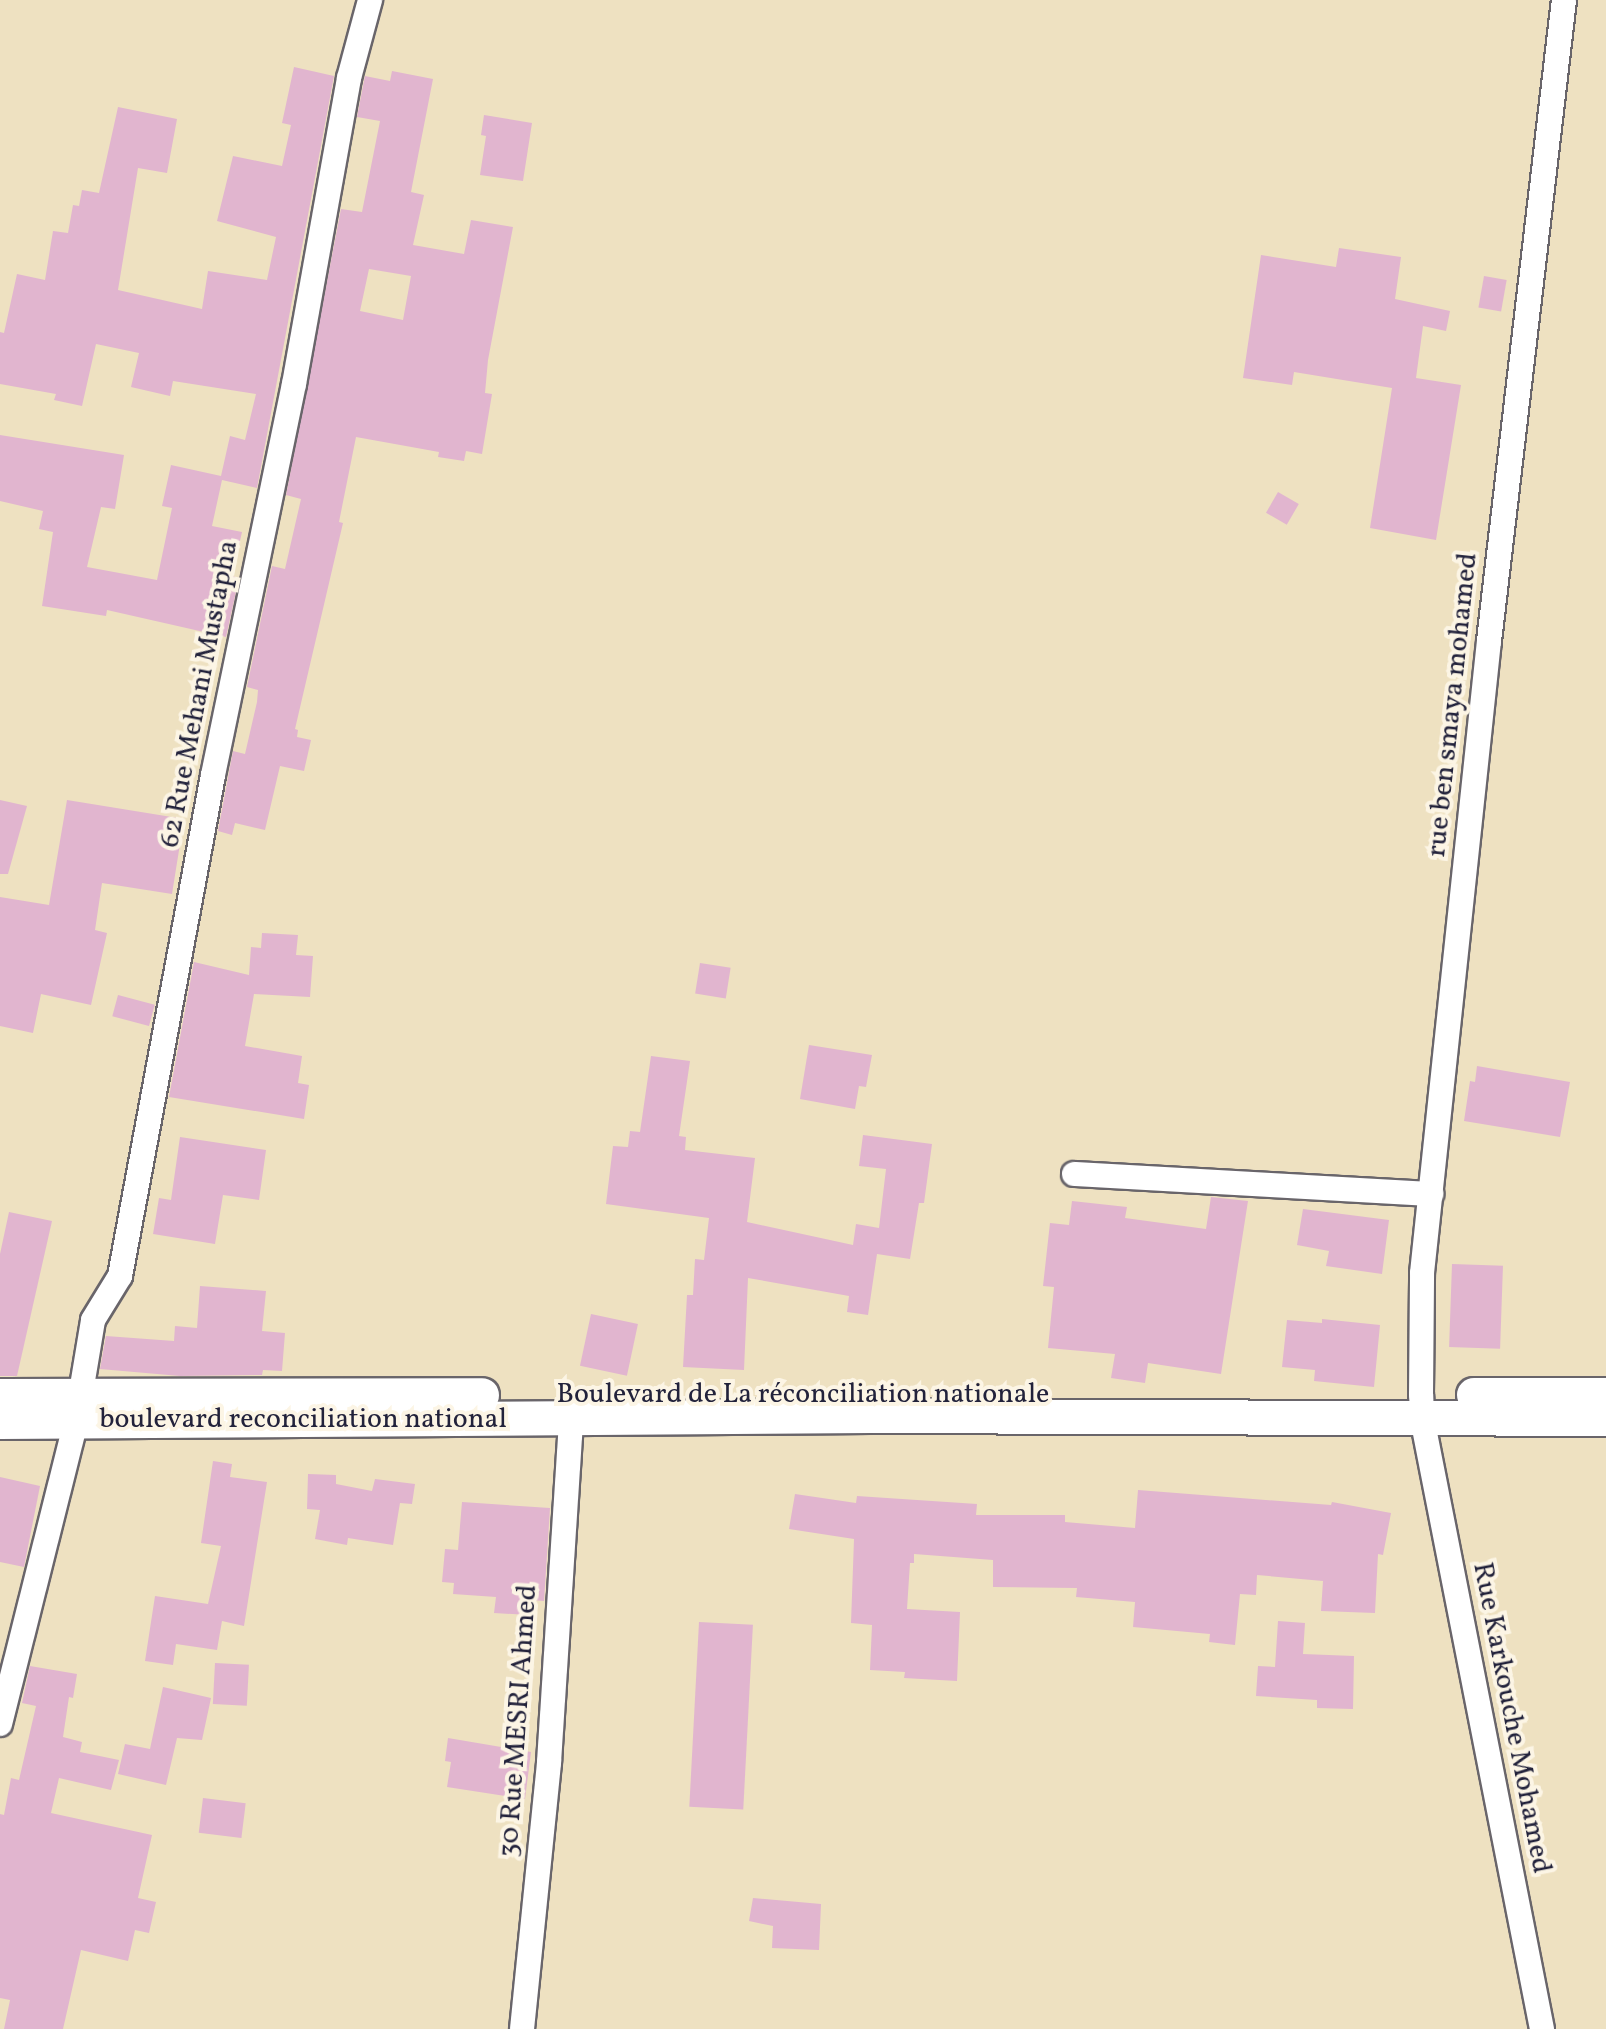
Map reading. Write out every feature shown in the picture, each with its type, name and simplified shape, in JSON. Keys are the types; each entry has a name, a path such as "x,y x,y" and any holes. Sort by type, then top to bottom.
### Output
{"highway":[{"name":"Boulevard de La réconciliation nationale","path":"0,1396 77,1409 1421,1406 1606,1395"},
{"name":"Boulevard de La réconciliation nationale","path":"1421,1406 1606,1419"},
{"name":"boulevard reconciliation national","path":"0,1422 77,1409 571,1418 1421,1406"}],"street":[{"name":"62 Rue Mehani Mustapha","path":"0,1724 77,1409 93,1320 120,1276 213,775 294,384 349,78 370,0"},
{"name":"rue ben smaya mohamed","path":"1421,1406 1422,1273 1489,641 1564,0"},
{"path":"1074,1174 1431,1194"},
{"name":"Rue Karkouche Mohamed","path":"1421,1406 1542,2029"},
{"name":"30 Rue MESRI Ahmed","path":"522,2029 549,1762 571,1418"}],"building":[{"path":"294,67 334,76 257,488 222,480 212,526 242,532 232,576 239,578 226,637 107,610 106,616 42,606 53,532 39,529 43,511 0,501 0,435 124,455 115,509 101,507 87,567 157,580 172,508 162,506 171,465 221,476 230,436 245,440 256,394 173,381 170,396 131,387 139,353 96,344 82,406 54,400 56,394 0,384 0,332 4,333 17,274 45,280 53,231 68,233 73,205 79,206 82,190 99,193 118,107 177,119 167,173 138,168 118,290 202,309 208,271 267,280 276,237 217,221 233,156 282,166 291,125 282,123"},
{"path":"392,71 433,79 411,192 424,195 413,245 464,254 471,220 513,227 488,360 485,393 492,394 482,454 466,451 464,461 438,457 439,452 356,437 339,522 343,523 295,729 298,730 297,737 311,740 304,771 280,766 265,830 235,823 232,835 218,831 233,751 245,754 257,702 258,690 247,687 272,566 285,569 301,499 286,495 341,209 362,212 380,121 357,117 365,76 390,81","holes":["369,269 411,276 403,320 360,311"]},
{"path":"484,115 532,123 523,181 480,175 486,136 481,135"},
{"path":"1339,248 1401,257 1395,299 1450,311 1446,331 1423,326 1416,378 1461,385 1436,540 1370,528 1392,388 1294,372 1292,385 1243,378 1261,255 1336,267"},
{"path":"1484,276 1507,280 1501,312 1478,308"},
{"path":"1278,492 1299,504 1287,525 1266,513"},
{"path":"0,800 27,806 8,874 0,874"},
{"path":"67,800 184,819 172,894 102,883 95,930 107,933 91,1005 41,994 33,1033 0,1026 0,897 49,905"},
{"path":"262,933 298,935 296,955 313,956 310,997 254,994 245,1046 302,1056 298,1083 309,1085 304,1119 169,1097 194,962 249,975 251,947 261,948"},
{"path":"700,963 731,968 726,998 695,994"},
{"path":"118,995 155,1005 149,1026 112,1016"},
{"path":"809,1045 872,1055 866,1087 859,1086 855,1109 800,1099"},
{"path":"651,1056 690,1061 679,1136 686,1137 685,1150 755,1158 747,1222 853,1245 856,1224 879,1228 886,1169 859,1166 863,1135 932,1144 924,1203 919,1203 910,1259 877,1254 868,1315 847,1312 849,1296 748,1278 744,1370 683,1367 687,1295 693,1295 695,1259 704,1260 709,1218 606,1204 613,1146 628,1147 630,1131 640,1132"},
{"path":"1477,1066 1570,1082 1560,1137 1464,1121 1470,1081 1475,1082"},
{"path":"180,1137 266,1150 259,1200 223,1195 215,1244 153,1234 159,1198 171,1200"},
{"path":"1211,1197 1248,1201 1221,1374 1148,1363 1145,1383 1111,1378 1115,1354 1048,1348 1054,1287 1043,1286 1050,1223 1069,1225 1072,1201 1127,1207 1125,1218 1206,1229"},
{"path":"1303,1209 1389,1220 1382,1274 1326,1266 1329,1251 1297,1245"},
{"path":"9,1212 52,1221 17,1376 0,1376 0,1254"},
{"path":"1452,1264 1503,1266 1500,1349 1449,1347"},
{"path":"200,1286 266,1291 262,1331 285,1333 282,1371 263,1370 262,1375 180,1376 100,1369 106,1336 174,1341 175,1326 197,1328"},
{"path":"591,1314 638,1324 627,1376 580,1366"},
{"path":"1322,1319 1380,1325 1374,1387 1314,1381 1315,1370 1282,1367 1287,1320 1322,1323"},
{"path":"213,1461 232,1464 230,1477 267,1482 244,1626 222,1621 217,1650 176,1644 173,1665 145,1661 155,1596 208,1604 221,1546 201,1543"},
{"path":"308,1474 336,1475 336,1484 372,1491 375,1479 415,1484 412,1504 400,1503 393,1545 348,1538 347,1545 315,1539 320,1510 307,1509"},
{"path":"0,1477 40,1486 24,1567 0,1562"},
{"path":"1138,1490 1331,1505 1332,1502 1391,1513 1383,1555 1378,1554 1375,1613 1321,1611 1323,1581 1257,1575 1256,1595 1240,1594 1235,1645 1209,1642 1210,1634 1133,1627 1135,1602 1076,1597 1077,1588 993,1587 993,1560 914,1554 914,1563 910,1563 907,1609 960,1612 957,1681 904,1678 905,1672 870,1670 872,1625 851,1623 854,1539 789,1529 795,1494 856,1503 857,1496 977,1504 976,1515 1065,1515 1065,1522 1135,1528"},
{"path":"462,1502 550,1508 544,1601 531,1600 529,1615 494,1613 496,1597 453,1594 454,1583 442,1582 445,1549 458,1550"},
{"path":"1278,1621 1305,1623 1303,1654 1354,1656 1353,1709 1317,1708 1317,1700 1256,1696 1258,1666 1275,1667"},
{"path":"699,1622 753,1625 743,1810 689,1807"},
{"path":"215,1663 249,1665 247,1706 213,1704"},
{"path":"30,1666 77,1674 73,1698 69,1697 63,1737 82,1742 80,1752 119,1760 111,1790 59,1778 51,1813 152,1835 138,1898 156,1902 149,1933 135,1930 128,1961 81,1950 63,2029 4,2029 10,2000 0,1998 0,1814 4,1815 11,1778 19,1780 36,1706 22,1703"},
{"path":"163,1687 211,1698 202,1740 177,1738 166,1785 118,1774 125,1744 150,1749"},
{"path":"448,1738 531,1752 525,1799 447,1787 451,1762 445,1761"},
{"path":"203,1798 246,1803 241,1838 199,1833"},
{"path":"753,1898 821,1904 819,1950 772,1948 773,1926 749,1921"}]}
